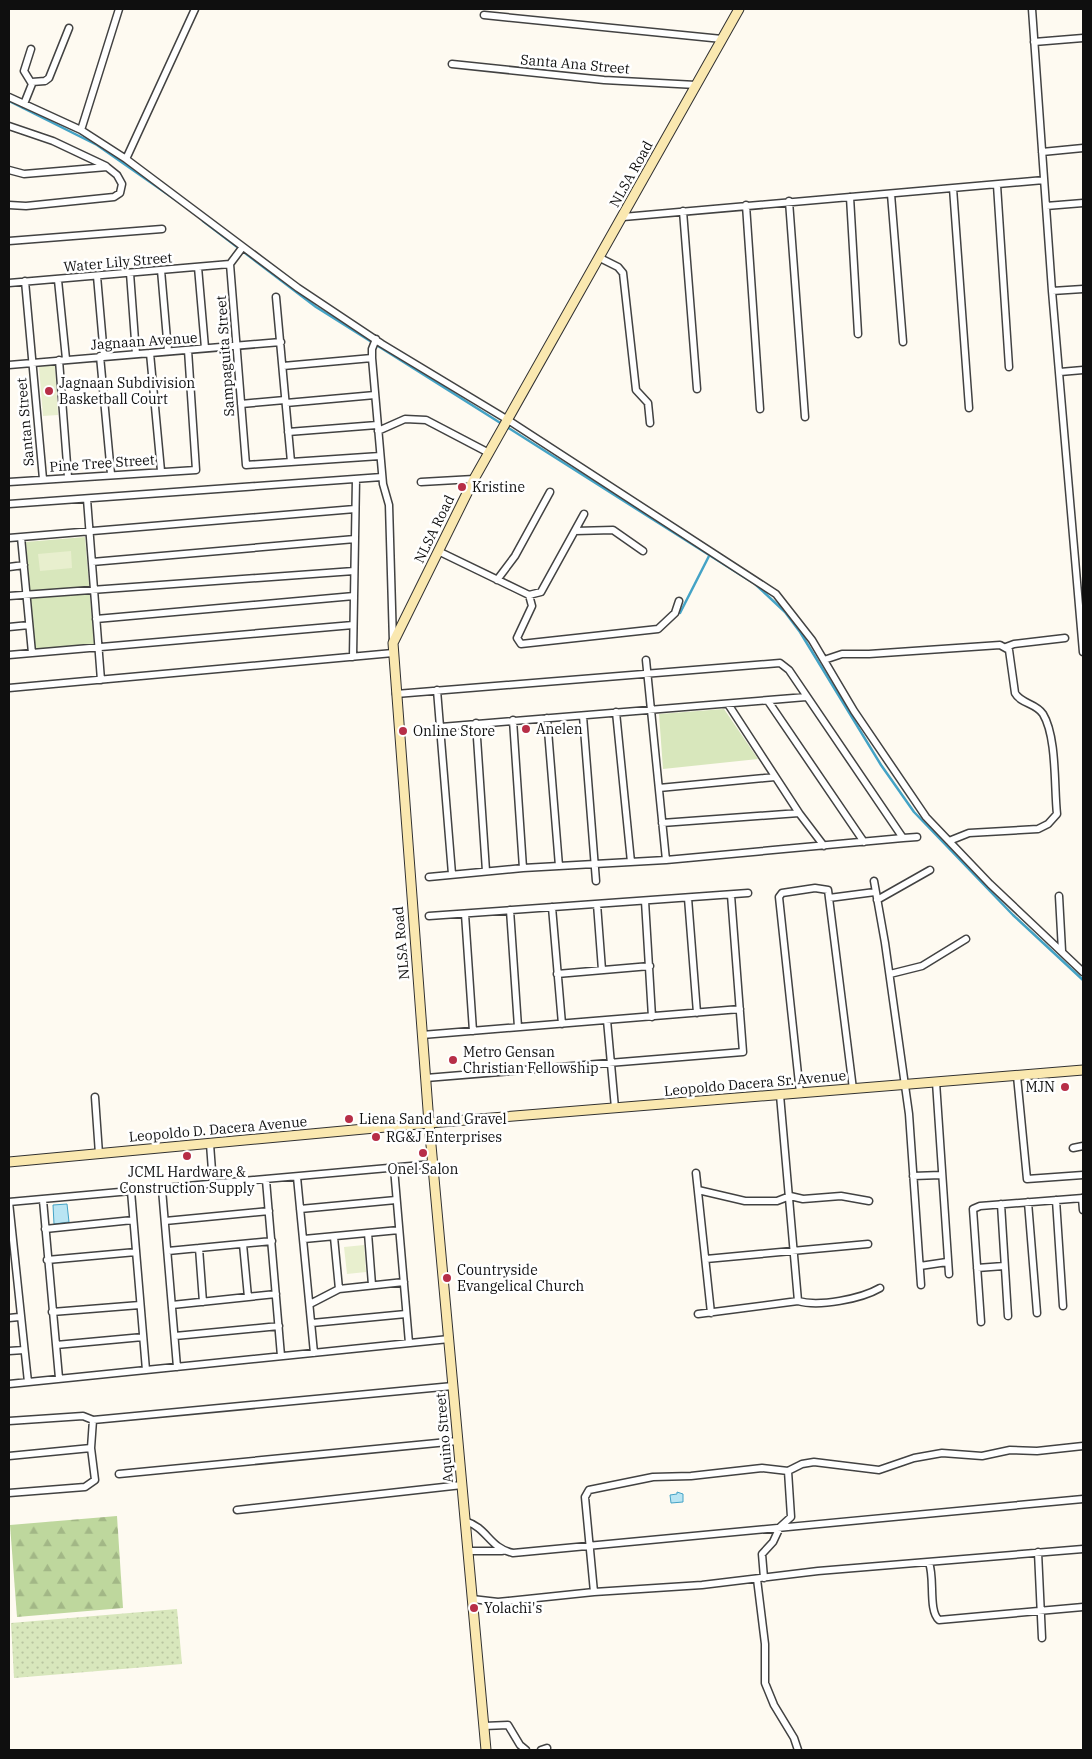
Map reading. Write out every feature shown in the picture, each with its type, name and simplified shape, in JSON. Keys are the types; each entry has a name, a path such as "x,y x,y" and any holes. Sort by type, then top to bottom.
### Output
{"main road":[{"name":"NLSA Road","path":"429,1123 393,643 474,479 739,9"},
{"name":"Leopoldo Dacera Sr. Avenue","path":"429,1123 1083,1070"},
{"name":"Leopoldo D. Dacera Avenue","path":"9,1162 429,1123"},
{"name":"Aquino Street","path":"429,1123 486,1750"}],"street":[{"path":"81,130 120,9"},
{"path":"126,159 195,9"},
{"path":"1032,9 1052,291 1083,652"},
{"path":"484,15 722,39"},
{"path":"32,82 45,81 49,78 69,28"},
{"path":"1034,42 1083,38"},
{"path":"31,49 24,72 32,82"},
{"name":"Santa Ana Street","path":"452,64 596,79 696,85"},
{"path":"24,104 32,82"},
{"path":"9,97 81,130 126,159 242,248 374,344 506,424 776,594 800,622 854,711 926,817 1008,902 1083,972"},
{"path":"9,126 53,141 107,167 121,180 122,188 116,197 33,205 9,205"},
{"path":"1042,152 1083,148"},
{"path":"9,170 24,174 107,167"},
{"path":"623,217 1044,180"},
{"path":"996,185 1009,367"},
{"path":"953,188 969,408"},
{"path":"891,194 903,342"},
{"path":"850,198 858,334"},
{"path":"789,201 805,417"},
{"path":"1046,206 1083,204"},
{"path":"746,205 760,409"},
{"path":"683,211 697,389"},
{"path":"9,241 162,228"},
{"path":"230,264 242,248"},
{"path":"600,258 618,267 623,273 636,390 648,403 650,423"},
{"name":"Water Lily Street","path":"9,283 230,264"},
{"name":"Sampaguita Street","path":"230,264 246,466 291,462"},
{"path":"198,267 205,348"},
{"path":"161,270 168,352"},
{"path":"130,272 136,354"},
{"path":"97,276 111,474"},
{"path":"58,280 66,359"},
{"name":"Santan Street","path":"26,281 42,479"},
{"path":"1052,291 1083,289"},
{"path":"276,297 291,462 380,456"},
{"name":"Jagnaan Avenue","path":"9,365 281,342"},
{"path":"374,344 372,358 380,456 382,477 389,505 393,643"},
{"name":"Pine Tree Street","path":"9,482 197,468 188,350"},
{"path":"150,353 162,471"},
{"path":"283,366 372,358"},
{"path":"58,360 68,477"},
{"path":"1060,372 1083,370"},
{"path":"241,404 375,395"},
{"path":"288,432 378,428 405,419 426,420 489,453"},
{"path":"9,504 382,477"},
{"path":"353,657 356,479"},
{"path":"421,482 474,479"},
{"path":"498,580 510,565 550,492"},
{"path":"87,499 101,680"},
{"path":"9,538 355,509"},
{"path":"438,551 529,595 541,592 584,514"},
{"path":"575,531 613,530 643,551"},
{"path":"21,537 32,653"},
{"path":"92,562 355,539"},
{"path":"9,567 24,565"},
{"path":"9,596 354,572"},
{"path":"529,595 531,608 517,638 521,644 658,629 675,613 679,601"},
{"path":"96,620 354,596"},
{"path":"9,627 29,625"},
{"path":"9,655 353,625"},
{"path":"824,660 842,654 869,654 1000,645 1006,647 1014,644 1065,638"},
{"path":"949,840 969,833 1038,829 1048,824 1056,814 1052,748 1047,724 1041,711 1015,693 1010,655 1006,647"},
{"path":"9,688 393,653"},
{"path":"646,660 666,860"},
{"path":"396,694 780,663 789,670 903,838"},
{"path":"437,690 452,874"},
{"path":"441,726 768,702 806,697"},
{"path":"768,702 864,842"},
{"path":"728,704 798,813 824,846"},
{"path":"616,712 631,862"},
{"path":"583,716 596,881"},
{"path":"547,718 559,866"},
{"path":"513,720 523,868"},
{"path":"476,723 486,872"},
{"path":"659,788 775,777"},
{"path":"662,823 798,813"},
{"path":"429,877 523,868 666,860 917,837"},
{"path":"877,900 930,870"},
{"path":"874,881 890,974 904,1085 921,1285"},
{"path":"800,1093 779,897 785,893 825,888 828,890 853,1089"},
{"path":"829,898 875,892"},
{"path":"429,916 748,893"},
{"path":"426,1078 743,1052 731,894"},
{"path":"1059,896 1062,951"},
{"path":"688,898 697,1013"},
{"path":"645,901 652,1016"},
{"path":"597,904 602,970"},
{"path":"552,907 562,1024"},
{"path":"510,910 518,1027"},
{"path":"465,914 473,1031"},
{"path":"890,974 922,966 966,938"},
{"path":"557,974 650,966"},
{"path":"422,1035 740,1010"},
{"path":"607,1020 615,1108"},
{"path":"1017,1076 1027,1179 1083,1175"},
{"path":"936,1082 948,1274"},
{"path":"780,1095 790,1196 792,1250 798,1301"},
{"path":"95,1097 99,1154"},
{"path":"210,1144 213,1184"},
{"path":"1073,1148 1083,1146"},
{"path":"28,1382 11,1264 9,1202 433,1164"},
{"path":"394,1168 409,1343"},
{"path":"696,1173 711,1313"},
{"path":"913,1176 941,1174"},
{"path":"297,1177 314,1353"},
{"path":"266,1180 281,1356"},
{"path":"162,1189 177,1367"},
{"path":"698,1190 753,1201 777,1201 790,1196 803,1199 841,1196 869,1201"},
{"path":"131,1192 146,1370"},
{"path":"980,1322 972,1211 977,1206 1082,1198 1083,1210"},
{"path":"43,1200 59,1378"},
{"path":"300,1209 396,1200"},
{"path":"1056,1200 1063,1306"},
{"path":"1028,1202 1037,1314"},
{"path":"1001,1204 1008,1316"},
{"path":"165,1221 269,1211"},
{"path":"45,1230 133,1220"},
{"path":"304,1239 399,1230"},
{"path":"368,1233 372,1285"},
{"path":"334,1237 339,1289"},
{"path":"168,1251 272,1241"},
{"path":"243,1244 248,1297"},
{"path":"706,1259 868,1244"},
{"path":"199,1248 203,1302"},
{"path":"47,1260 136,1252"},
{"path":"920,1266 947,1262"},
{"path":"977,1268 1004,1266"},
{"path":"310,1304 339,1289 404,1282"},
{"path":"698,1314 798,1301 814,1303 852,1299 870,1294 880,1288"},
{"path":"172,1305 276,1294"},
{"path":"52,1312 140,1305"},
{"path":"312,1323 406,1314"},
{"path":"9,1318 19,1317"},
{"path":"175,1336 279,1326"},
{"path":"56,1345 143,1338"},
{"path":"9,1384 449,1339"},
{"path":"9,1351 24,1350"},
{"path":"9,1421 83,1416 93,1420 453,1386"},
{"path":"9,1493 90,1486 95,1480 91,1448 93,1420"},
{"path":"119,1474 458,1441"},
{"path":"594,1592 585,1497 588,1490 592,1488 653,1476 691,1476 762,1468 788,1471 802,1464 814,1462 879,1470 914,1458 942,1453 982,1456 1010,1450 1037,1451 1083,1446"},
{"path":"9,1456 91,1448"},
{"path":"788,1471 791,1517 780,1527 773,1542 762,1554 761,1578 765,1644 765,1684 774,1705 794,1738 798,1750"},
{"path":"237,1510 462,1485"},
{"path":"468,1551 503,1551 513,1553 564,1550 589,1545 1083,1499"},
{"path":"465,1521 482,1528 492,1542 503,1551"},
{"path":"472,1599 498,1602 818,1571 1083,1549"},
{"path":"1038,1552 1043,1611 1042,1638"},
{"path":"929,1563 932,1576 934,1612 939,1620 1083,1607"},
{"path":"484,1726 508,1725 520,1745 526,1750"}],"green space":[{"name":"Jagnaan Subdivision Basketball Court","path":"55,365 58,415 43,416 39,367"},
{"path":"85,537 94,644 35,649 26,542"},
{"path":"71,551 72,568 40,571 38,554"},
{"path":"724,709 758,759 663,769 659,714"},
{"path":"364,1245 366,1272 347,1274 344,1247"},
{"path":"117,1516 123,1608 17,1617 10,1525"},
{"path":"177,1609 182,1664 14,1678 11,1623"}],"water":[{"path":"67,1204 69,1222 54,1224 53,1205"},
{"path":"677,1492 683,1494 683,1502 671,1503 670,1495 677,1494"}],"waterway":[{"path":"9,101 97,145 183,205"},
{"path":"203,221 316,307 502,424"},
{"path":"507,427 755,584 785,612 800,632 881,765 914,812 1013,915 1083,980"},
{"path":"680,613 709,556"}],"place":[{"name":"Jagnaan Subdivision Basketball Court","path":"49,391"},
{"name":"Kristine","path":"462,487"},
{"name":"Anelen","path":"526,729"},
{"name":"Online Store","path":"403,731"},
{"name":"Metro Gensan Christian Fellowship","path":"453,1060"},
{"name":"MJN","path":"1065,1087"},
{"name":"Liena Sand and Gravel","path":"349,1119"},
{"name":"RG&J Enterprises","path":"376,1137"},
{"name":"Onel Salon","path":"423,1153"},
{"name":"JCML Hardware & Construction Supply","path":"187,1156"},
{"name":"Countryside Evangelical Church","path":"447,1278"},
{"name":"Yolachi's","path":"474,1608"}]}
